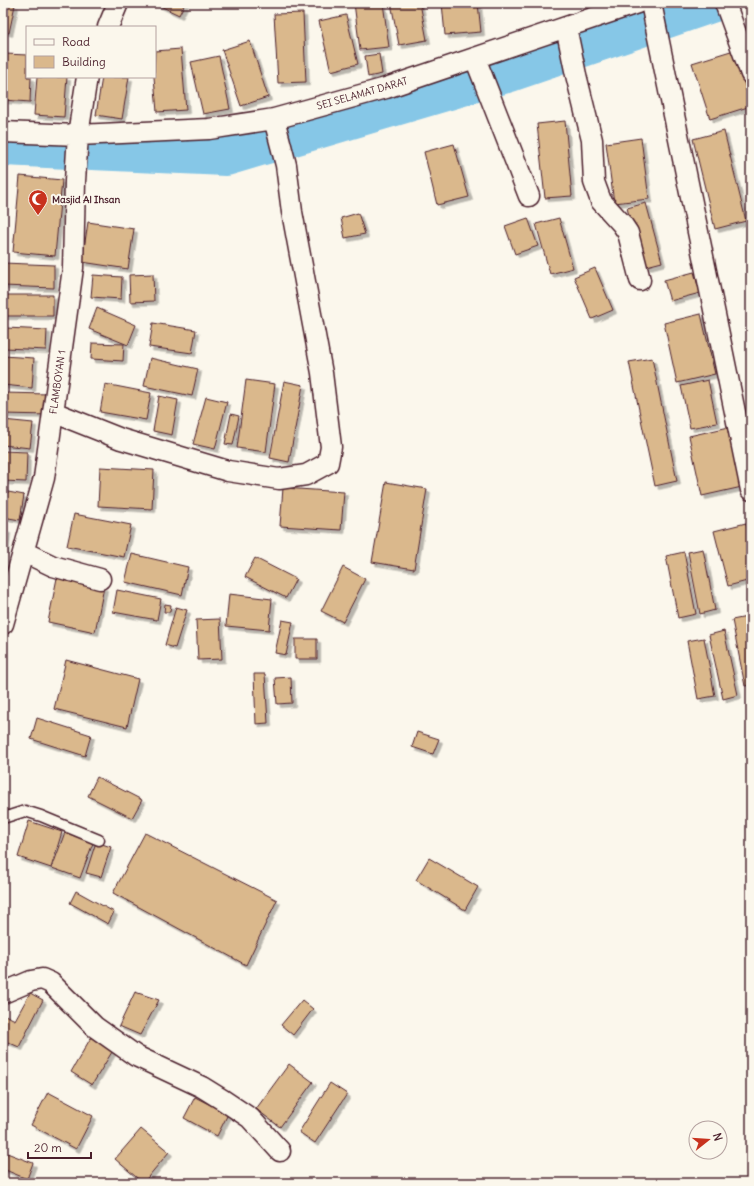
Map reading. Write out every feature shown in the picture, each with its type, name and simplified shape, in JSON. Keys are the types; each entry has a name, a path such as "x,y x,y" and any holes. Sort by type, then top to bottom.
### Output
{"street":[{"path":"108,26 118,3"},
{"name":"SEI SELAMAT DARAT","path":"3,132 78,135 276,125 386,88 477,63 567,33 637,3"},
{"path":"725,3 751,74"},
{"path":"653,10 751,490"},
{"path":"567,33 592,140 594,182 602,201 628,233 640,280"},
{"path":"477,63 491,103 529,196"},
{"name":"FLAMBOYAN 1","path":"3,624 44,478 73,268 75,181 78,135 87,78"},
{"path":"53,412 121,439 228,471 279,479 306,475 328,463 331,447 328,419 306,285 292,212 286,165 276,125"},
{"path":"24,552 53,566 100,579"},
{"path":"3,993 31,981 42,979 51,983 95,1027 136,1056 202,1087 250,1118 280,1151"}],"lane":[{"path":"3,818 25,812 42,816 98,840"}],"building":[{"path":"3,3 15,5 9,33 3,31"},
{"path":"154,3 185,3 179,15"},
{"path":"314,3 341,3 341,5"},
{"path":"354,3 383,3 389,47 360,50"},
{"path":"391,3 420,3 427,40 399,45"},
{"path":"442,3 478,3 481,32 445,35"},
{"path":"303,13 306,82 278,83 274,14"},
{"path":"346,15 358,64 331,71 319,21"},
{"path":"250,41 268,97 241,106 222,50"},
{"path":"181,49 186,110 157,112 154,78 156,78 156,51"},
{"path":"734,50 751,106 710,119 692,63"},
{"path":"5,54 26,55 26,78 31,78 30,102 3,100"},
{"path":"379,54 382,74 368,77 365,56"},
{"path":"219,56 230,109 203,114 191,62"},
{"path":"37,78 67,78 64,117 34,115"},
{"path":"102,78 129,78 122,119 96,115"},
{"path":"565,121 572,196 545,198 537,124"},
{"path":"724,131 746,221 715,229 693,139"},
{"path":"641,138 649,199 614,203 606,143"},
{"path":"454,144 469,197 437,205 424,152"},
{"name":"Masjid Al Ihsan","path":"20,176 62,180 55,256 13,252"},
{"path":"646,203 662,262 643,267 627,208"},
{"path":"358,213 365,234 345,238 341,218"},
{"path":"528,218 538,246 515,254 505,226"},
{"path":"559,218 573,268 550,274 536,224"},
{"path":"88,222 134,229 128,269 82,262"},
{"path":"3,263 54,265 54,288 3,286"},
{"path":"595,268 613,310 592,319 574,277"},
{"path":"694,272 700,293 670,301 664,280"},
{"path":"153,274 154,301 130,302 129,275"},
{"path":"93,275 122,277 121,299 91,297"},
{"path":"3,295 53,295 53,316 3,316"},
{"path":"97,308 136,325 128,345 89,329"},
{"path":"701,314 715,374 677,383 664,323"},
{"path":"153,323 196,330 192,353 149,347"},
{"path":"6,328 47,330 46,350 5,348"},
{"path":"92,343 124,344 123,361 91,359"},
{"path":"3,356 34,358 32,388 3,385"},
{"path":"150,358 198,369 192,396 144,386"},
{"path":"652,358 677,481 655,486 629,362"},
{"path":"246,380 275,384 266,452 237,448"},
{"path":"708,380 717,423 690,428 681,386"},
{"path":"284,381 303,385 289,462 270,458"},
{"path":"105,384 151,393 146,420 100,412"},
{"path":"3,393 49,394 49,415 3,414"},
{"path":"159,396 178,400 172,435 153,431"},
{"path":"206,397 227,402 215,449 193,444"},
{"path":"231,414 239,416 233,445 225,444"},
{"path":"3,420 33,423 30,448 3,445"},
{"path":"729,427 742,487 702,496 689,436"},
{"path":"3,451 27,452 26,482 3,481"},
{"path":"100,467 154,470 152,509 98,506"},
{"path":"386,482 427,489 414,569 372,562"},
{"path":"283,488 344,492 341,530 280,526"},
{"path":"3,491 24,495 20,520 3,517"},
{"path":"74,514 131,525 124,557 67,546"},
{"path":"746,523 751,544 751,580 728,586 714,531"},
{"path":"3,530 7,530 5,551 3,551"},
{"path":"703,549 715,610 700,614 688,552"},
{"path":"684,552 696,614 678,618 666,556"},
{"path":"132,554 188,567 182,595 125,582"},
{"path":"255,558 296,579 286,598 245,577"},
{"path":"343,567 365,579 343,622 321,611"},
{"path":"57,578 104,587 95,632 48,622"},
{"path":"117,590 161,599 157,620 113,612"},
{"path":"229,594 272,599 269,630 226,626"},
{"path":"165,604 171,605 170,612 164,612"},
{"path":"176,607 187,610 175,648 165,645"},
{"path":"747,617 751,637 751,685 745,686 732,620"},
{"path":"220,619 222,659 198,660 196,620"},
{"path":"282,620 293,622 286,655 275,653"},
{"path":"724,631 738,695 723,699 709,635"},
{"path":"704,638 715,696 698,699 687,641"},
{"path":"295,639 317,639 317,659 295,659"},
{"path":"66,660 138,679 127,727 54,709"},
{"path":"254,674 265,674 268,723 256,724"},
{"path":"291,677 292,703 277,704 275,678"},
{"path":"37,718 91,735 85,756 31,739"},
{"path":"417,732 439,739 433,754 412,747"},
{"path":"97,777 142,800 132,818 88,796"},
{"path":"29,821 62,832 51,868 18,857"},
{"path":"65,832 93,843 80,878 52,868"},
{"path":"145,833 277,900 246,965 113,893"},
{"path":"96,842 111,847 101,877 86,873"},
{"path":"429,858 478,887 465,910 416,880"},
{"path":"76,891 114,912 108,924 70,903"},
{"path":"135,992 159,1000 140,1035 119,1026"},
{"path":"30,993 43,1000 19,1047 3,1040 3,1014 15,1020"},
{"path":"302,1000 313,1009 293,1035 281,1025"},
{"path":"93,1034 115,1047 92,1085 71,1072"},
{"path":"289,1064 313,1082 280,1127 256,1109"},
{"path":"330,1083 347,1094 315,1143 299,1132"},
{"path":"48,1092 93,1116 76,1149 31,1125"},
{"path":"195,1097 228,1114 217,1136 184,1118"},
{"path":"141,1129 169,1152 143,1183 115,1159"},
{"path":"7,1153 33,1163 27,1179 3,1169 3,1163"}],"waterway":[{"path":"3,147 226,157 510,73 714,3"}],"place":[{"name":"Masjid Al Ihsan","path":"38,216"}]}
